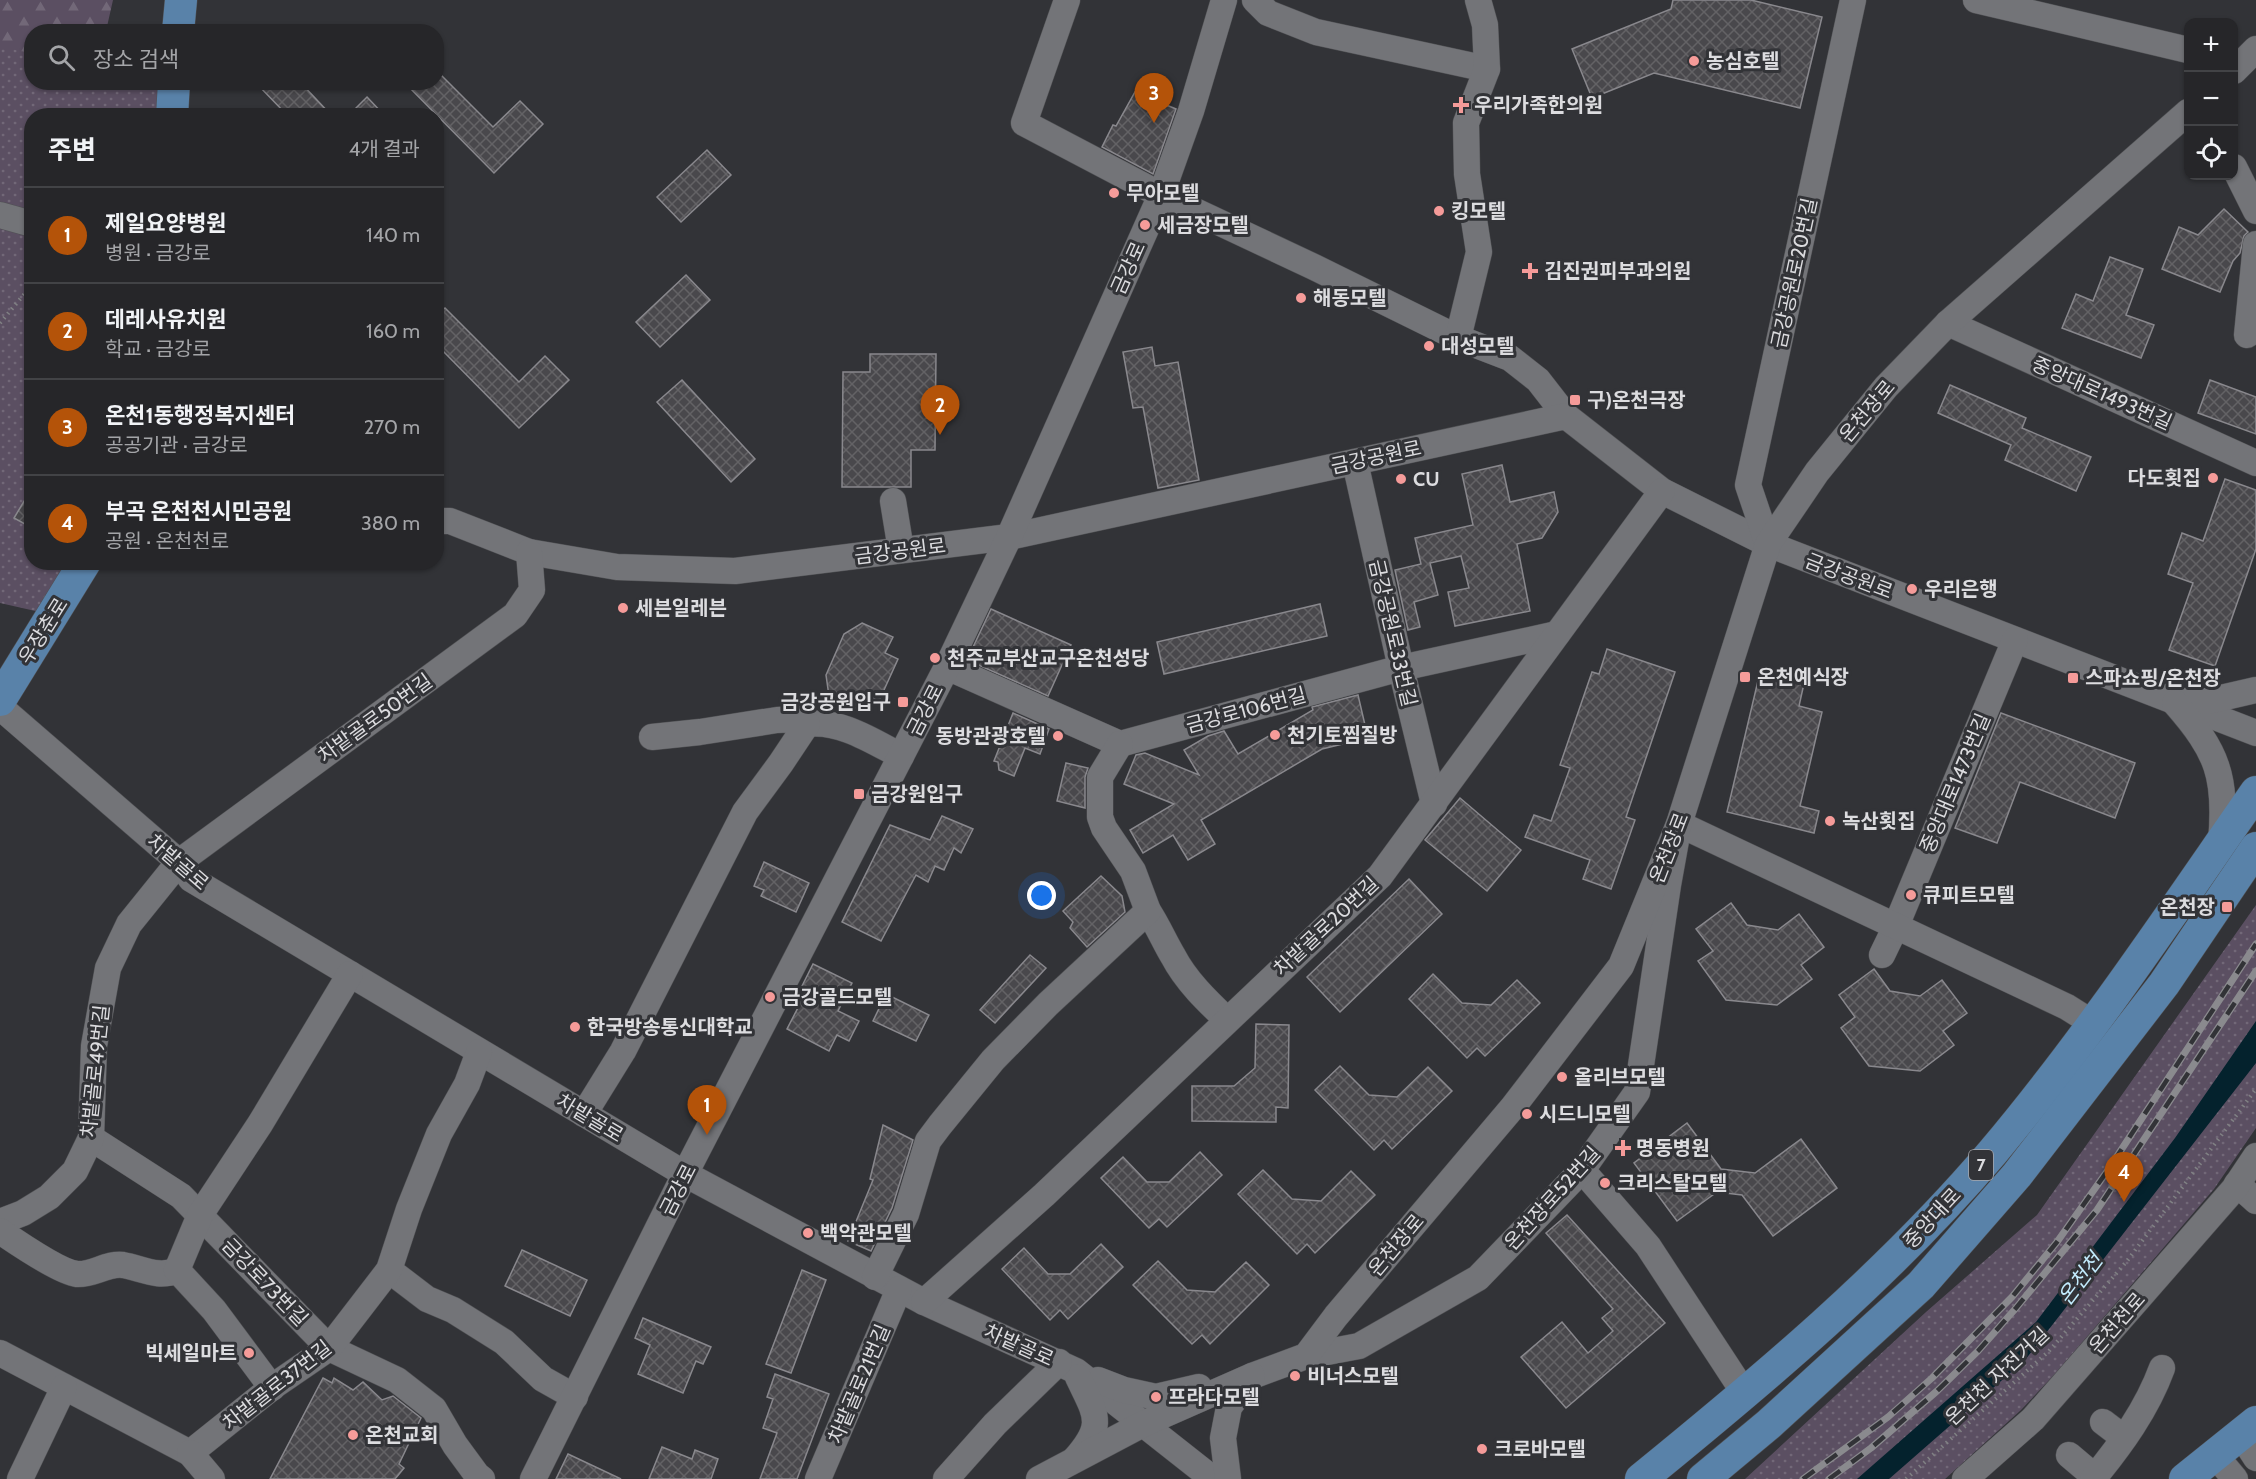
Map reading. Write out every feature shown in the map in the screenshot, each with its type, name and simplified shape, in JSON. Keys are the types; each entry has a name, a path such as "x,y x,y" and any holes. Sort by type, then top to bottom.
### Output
{"main road":[{"path":"179,24 181,0"},
{"path":"172,108 174,90"},
{"name":"우장춘로","path":"0,700 80,570"},
{"name":"중앙대로","path":"1641,1479 1745,1394 1888,1265 1992,1153 2094,1024 2256,792"},
{"name":"중앙대로","path":"1703,1479 1769,1424 1921,1285 2010,1184 2164,984 2256,848"},
{"path":"2185,1479 2215,1455 2251,1438"}],"street":[{"path":"1067,0 1024,123 1161,195 1458,338 1510,358 1538,380 1566,416"},
{"name":"금강로","path":"533,1479 685,1174 947,667 1010,537 1161,195 1191,111 1224,0"},
{"path":"1255,0 1268,13 1316,32 1487,69"},
{"path":"1458,338 1479,252 1467,174 1466,123 1487,69 1485,25 1478,0"},
{"name":"금강공원로20번길","path":"1768,544 1748,485 1853,0"},
{"path":"1976,0 2184,49"},
{"name":"온천장로","path":"1306,1356 1336,1316 1513,1107 1621,966 1679,824 1768,544 1817,472 1872,404 1948,323 2184,117"},
{"path":"2238,175 2256,211"},
{"path":"0,215 24,222"},
{"path":"2247,336 2256,244"},
{"name":"중앙대로1493번길","path":"1948,323 2256,463"},
{"name":"금강공원로","path":"444,521 450,521 529,552 617,567 735,571 1010,537 1566,416 1662,491 1768,544 2256,733"},
{"name":"금강공원로33번길","path":"1354,462 1434,804"},
{"name":"차밭골로20번길","path":"924,1302 1044,1195 1380,876 1662,491"},
{"path":"893,501 901,550"},
{"name":"차밭골로50번길","path":"179,862 515,615 532,590 529,552"},
{"name":"금강로106번길","path":"1120,744 1401,668 1557,634"},
{"name":"중앙대로1473번길","path":"1882,955 2015,640"},
{"path":"947,667 1120,744 1100,777 1100,817 1104,828 1132,872 1148,911 1161,931 1173,957 1194,987 1227,1020"},
{"path":"2173,701 2208,701 2256,690"},
{"path":"2173,701 2198,728 2215,760 2221,783 2224,810 2221,842"},
{"name":"차밭골로","path":"0,707 179,862 191,879 685,1174 924,1302 1067,1367 1213,1479"},
{"path":"652,737 799,719 807,724 823,722 846,729 901,756"},
{"path":"584,1114 623,1051 745,812 807,724"},
{"path":"1679,824 2067,1007 2094,1024"},
{"name":"온천장로52번길","path":"1306,1356 1359,1346 1478,1278 1582,1170 1637,1092 1679,824"},
{"name":"차밭골로49번길","path":"0,1222 23,1214 49,1197 75,1171 91,1138 94,1046 108,968 129,924 179,862"},
{"path":"875,1277 906,1214 928,1141 1009,1044 1048,1004 1148,911"},
{"path":"0,1231 44,1259 76,1274 88,1273 118,1264 159,1274 168,1274 177,1270 200,1215 260,1124 350,974"},
{"name":"차밭골로37번길","path":"190,1453 272,1388 329,1348 389,1270 409,1209 439,1134 467,1084 479,1052"},
{"name":"금강로73번길","path":"91,1138 181,1196 329,1348 397,1380 434,1409 455,1445 482,1479"},
{"name":"온천천로","path":"1965,1479 2033,1419 2237,1184 2256,1156"},
{"path":"1582,1170 1648,1246 1745,1394"},
{"path":"2237,1184 2256,1201"},
{"path":"177,1270 214,1310 272,1388"},
{"path":"389,1270 427,1299 453,1310 504,1342 543,1379 575,1397"},
{"name":"차밭골로21번길","path":"818,1479 899,1289"},
{"path":"0,1353 190,1453 212,1479"},
{"path":"1039,1479 1143,1424 1252,1376 1306,1356"},
{"path":"1067,1367 1124,1390 1156,1397 1252,1376"},
{"path":"1067,1367 1096,1415 1090,1442 1073,1461"},
{"path":"946,1479 995,1424 1067,1367"},
{"path":"2069,1455 2094,1478 2153,1394 2162,1368"},
{"path":"1228,1479 1223,1438 1229,1407 1252,1376"},
{"path":"20,1479 64,1387"},
{"path":"2103,1422 2124,1438"},
{"path":"2215,1455 2235,1479"}],"path":[{"path":"0,323 24,294"},
{"name":"온천천 자전거길","path":"1906,1479 2049,1351 2127,1261 2256,1089"}],"green space":[{"path":"0,0 113,0 108,24 24,24 24,90 32,90 32,108 24,108 24,210 0,491"},
{"path":"0,47 24,52 24,90 173,90 171,108 24,108 24,570 78,570 53,615 0,603"},
{"path":"2256,905 2256,1128 2214,1189 2055,1374 2021,1410 1945,1479 1745,1479 1926,1312 2037,1215"}],"water":[{"name":"온천천","path":"2256,1021 2256,1063 2025,1360 1889,1479 1857,1479 2036,1322 2175,1138"}],"building":[{"name":"농심호텔","path":"1673,0 1751,0 1822,17 1800,108 1654,73 1592,98 1572,49 1671,9"},
{"path":"444,78 493,127 520,101 543,124 494,173 444,122 444,108 430,108 412,90 444,90"},
{"path":"263,90 308,90 324,108 280,108"},
{"path":"1135,92 1176,109 1153,174 1102,147 1113,125 1116,126"},
{"path":"367,97 377,108 356,108"},
{"path":"707,150 731,175 681,222 657,197"},
{"path":"2224,209 2248,232 2244,236 2240,253 2233,261 2220,292 2162,269 2179,227 2198,235"},
{"path":"2110,257 2143,269 2126,315 2154,325 2141,358 2062,328 2076,294 2093,301"},
{"path":"686,275 710,300 660,347 636,322"},
{"path":"444,309 519,382 545,356 569,380 519,428 444,352"},
{"path":"1152,347 1155,366 1178,362 1199,480 1158,488 1143,407 1133,408 1123,352"},
{"path":"870,354 936,354 935,450 911,450 911,487 842,487 843,372 870,372"},
{"path":"682,380 755,459 731,482 657,402"},
{"path":"2210,380 2256,397 2256,434 2198,413"},
{"path":"1950,385 2026,418 2022,428 2091,457 2076,491 2005,460 2011,445 1938,413"},
{"path":"1502,465 1510,502 1554,492 1558,512 1542,538 1517,544 1530,611 1455,626 1448,592 1469,588 1461,556 1430,563 1438,595 1414,602 1420,627 1408,630 1395,570 1421,564 1415,538 1473,525 1462,474"},
{"path":"2225,479 2256,490 2256,549 2215,666 2169,650 2193,583 2168,574 2182,533 2203,541"},
{"path":"24,501 24,524 14,518"},
{"path":"1320,604 1327,636 1164,674 1157,642"},
{"path":"991,609 1071,645 1048,696 967,660"},
{"path":"862,623 893,637 885,653 898,659 879,701 865,694 858,709 829,696 826,675 844,634"},
{"path":"1607,649 1675,672 1626,817 1635,820 1611,889 1583,879 1590,860 1525,837 1534,815 1551,821 1570,768 1560,765 1592,672 1599,674"},
{"path":"1761,668 1805,679 1799,706 1822,712 1800,806 1819,811 1814,833 1727,812"},
{"path":"1358,695 1368,738 1322,749 1201,820 1215,844 1188,860 1173,835 1143,853 1130,830 1174,804 1124,784 1136,755 1145,753 1199,775 1184,750 1208,736 1224,731 1238,754 1313,710 1312,707"},
{"path":"1013,713 1049,729 1040,754 1025,748 1014,776 999,770 998,762 994,761"},
{"path":"2001,713 2135,763 2115,818 2020,782 1997,843 1955,828"},
{"path":"1066,763 1088,768 1085,777 1085,808 1057,801"},
{"path":"1460,798 1521,850 1487,891 1425,840"},
{"path":"942,816 973,829 961,853 954,848 944,870 935,866 928,882 916,875 881,941 842,922 890,825 930,840"},
{"path":"764,862 809,883 796,912 761,896 764,890 754,886"},
{"path":"1101,876 1122,896 1125,912 1087,947 1070,928 1073,922 1063,911"},
{"path":"1409,879 1442,914 1340,1012 1307,977"},
{"path":"1731,903 1747,925 1778,930 1799,914 1824,947 1801,965 1812,979 1777,1005 1726,1000 1698,961 1713,951 1696,929"},
{"path":"1030,955 1046,968 995,1023 980,1010"},
{"path":"813,964 852,983 838,1011 859,1021 849,1041 837,1035 829,1051 787,1029 804,996 798,994"},
{"path":"1874,969 1890,991 1920,996 1942,980 1967,1013 1943,1031 1954,1045 1920,1071 1869,1066 1841,1028 1855,1017 1839,995"},
{"path":"1433,974 1462,1003 1491,1005 1517,980 1540,1003 1485,1056 1477,1048 1467,1058 1409,999"},
{"path":"886,994 929,1015 916,1041 873,1021"},
{"path":"1256,1024 1289,1025 1288,1108 1276,1107 1276,1122 1192,1121 1192,1086 1234,1086 1255,1068"},
{"path":"1340,1066 1369,1095 1397,1097 1428,1067 1452,1091 1392,1149 1384,1140 1374,1150 1315,1090"},
{"path":"1687,1123 1721,1169 1755,1173 1801,1139 1837,1188 1773,1236 1742,1195 1717,1192 1677,1221 1634,1163"},
{"path":"883,1125 913,1140 892,1208 871,1251 848,1241 873,1180 870,1179"},
{"path":"1200,1152 1222,1175 1167,1227 1159,1219 1149,1228 1101,1178 1123,1157 1147,1182 1169,1182"},
{"path":"1263,1170 1292,1199 1321,1201 1351,1171 1375,1195 1315,1253 1307,1244 1297,1254 1238,1194"},
{"path":"1567,1215 1665,1323 1566,1408 1521,1357 1562,1322 1588,1353 1613,1331 1602,1318 1613,1309 1546,1233"},
{"path":"1101,1244 1123,1267 1068,1319 1060,1310 1050,1320 1002,1269 1024,1248 1048,1274 1070,1274"},
{"path":"522,1250 587,1280 570,1316 505,1286"},
{"path":"1158,1261 1187,1290 1215,1292 1246,1262 1269,1285 1210,1344 1202,1335 1192,1344 1133,1285"},
{"path":"802,1270 826,1280 791,1373 766,1364"},
{"path":"643,1318 711,1347 703,1364 696,1361 683,1393 638,1374 650,1345 635,1338"},
{"path":"775,1374 829,1394 797,1479 760,1479 777,1433 763,1428 773,1399 767,1397"},
{"name":"온천교회","path":"323,1378 332,1383 334,1378 353,1390 363,1382 382,1400 393,1396 421,1418 399,1464 404,1468 395,1479 270,1479"},
{"path":"662,1447 692,1459 695,1450 718,1459 711,1479 649,1479"},
{"path":"568,1454 621,1479 556,1479"}],"railway":[{"path":"1803,1479 1888,1417 1932,1378 2012,1297 2057,1242 2108,1170 2256,944"},
{"path":"1829,1479 1871,1448 1937,1391 1978,1351 2016,1308 2097,1210 2256,971"}],"place":[{"name":"농심호텔","path":"1694,61"},
{"name":"우리가족한의원","path":"1461,105"},
{"name":"온천1동행정복지센터","path":"1154,123"},
{"name":"무아모텔","path":"1114,193"},
{"name":"킹모텔","path":"1439,211"},
{"name":"세금장모텔","path":"1145,225"},
{"name":"김진권피부과의원","path":"1530,271"},
{"name":"해동모텔","path":"1301,298"},
{"name":"대성모텔","path":"1429,346"},
{"name":"구)온천극장","path":"1575,400"},
{"name":"데레사유치원","path":"940,435"},
{"name":"다도횟집","path":"2213,478"},
{"name":"CU","path":"1401,479"},
{"name":"우리은행","path":"1912,589"},
{"name":"세븐일레븐","path":"623,608"},
{"name":"천주교부산교구온천성당","path":"935,658"},
{"name":"온천예식장","path":"1745,677"},
{"name":"스파쇼핑/온천장","path":"2073,678"},
{"name":"금강공원입구","path":"903,702"},
{"name":"천기토찜질방","path":"1275,735"},
{"name":"동방관광호텔","path":"1058,736"},
{"name":"금강원입구","path":"859,794"},
{"name":"녹산횟집","path":"1830,821"},
{"name":"큐피트모텔","path":"1911,895"},
{"name":"온천장","path":"2227,907"},
{"name":"금강골드모텔","path":"770,997"},
{"name":"한국방송통신대학교","path":"575,1027"},
{"name":"올리브모텔","path":"1562,1077"},
{"name":"시드니모텔","path":"1527,1114"},
{"name":"제일요양병원","path":"707,1135"},
{"name":"명동병원","path":"1623,1148"},
{"name":"크리스탈모텔","path":"1605,1183"},
{"name":"부곡 온천천시민공원","path":"2124,1202"},
{"name":"백악관모텔","path":"808,1233"},
{"name":"빅세일마트","path":"249,1353"},
{"name":"비너스모텔","path":"1295,1376"},
{"name":"프라다모텔","path":"1156,1397"},
{"name":"온천교회","path":"353,1435"},
{"name":"크로바모텔","path":"1482,1449"}]}
